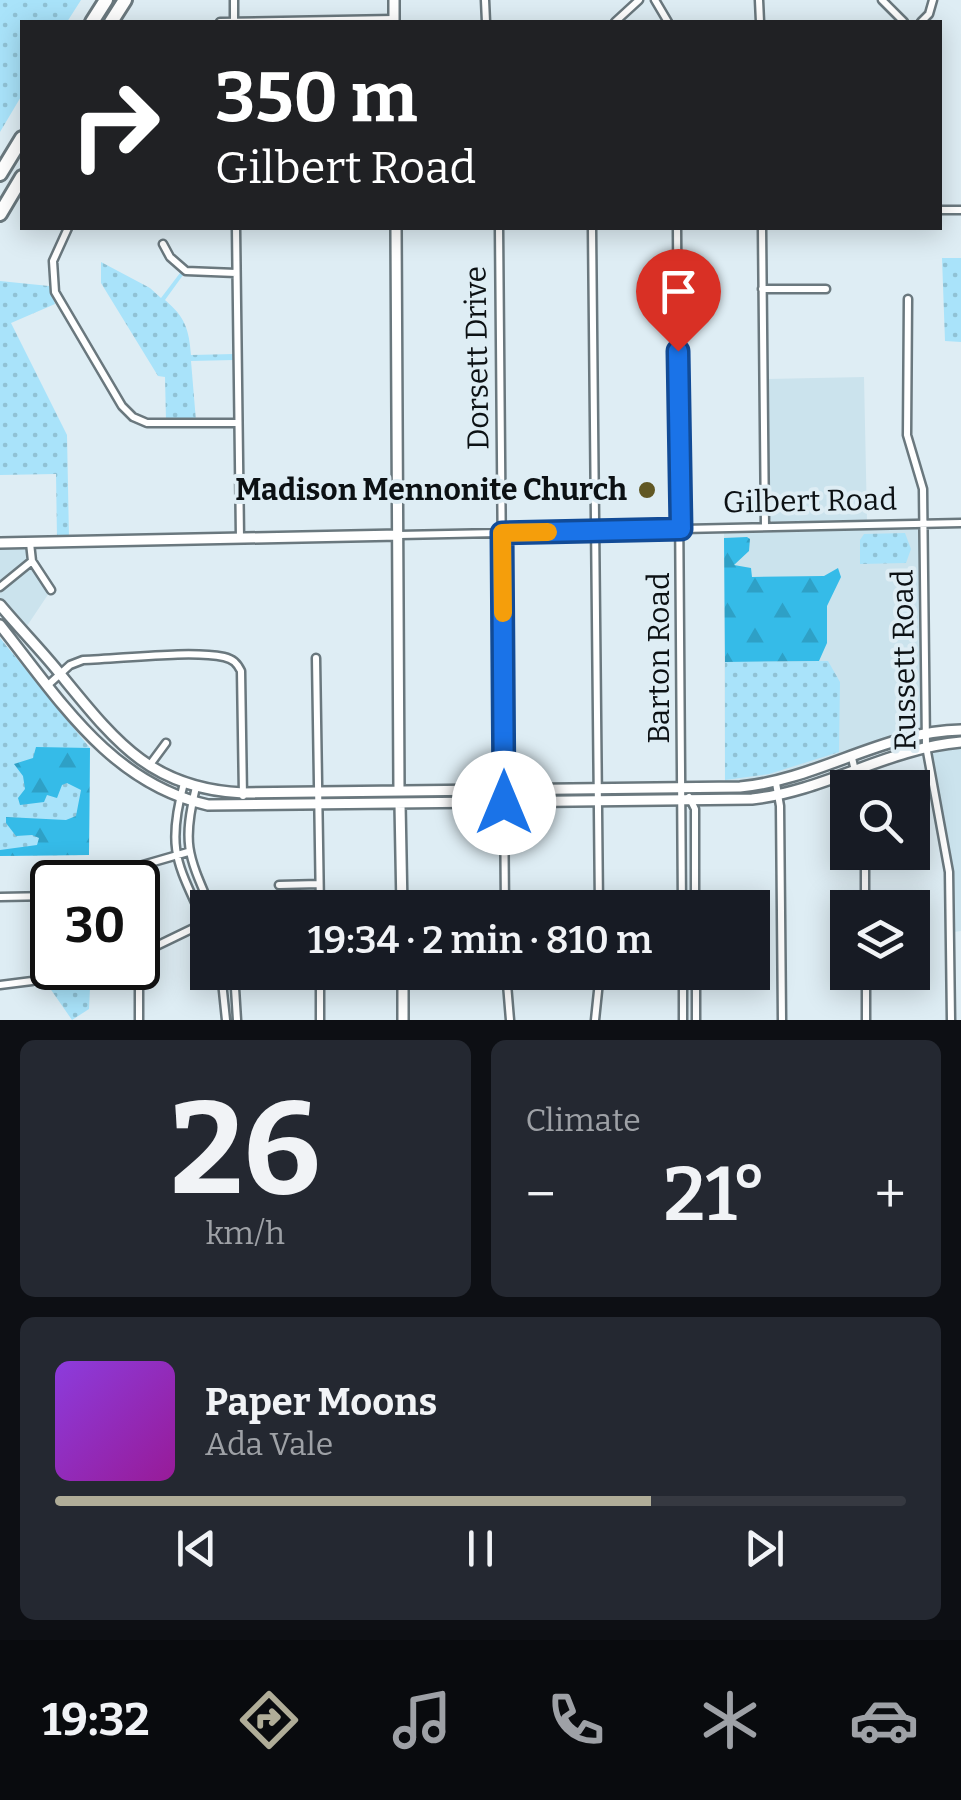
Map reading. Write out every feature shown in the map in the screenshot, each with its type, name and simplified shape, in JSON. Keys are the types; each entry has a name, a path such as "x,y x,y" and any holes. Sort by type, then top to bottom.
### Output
{"highway":[{"path":"0,174 20,141"},
{"path":"0,199 20,167"},
{"path":"0,214 20,181"}],"main road":[{"path":"396,230 400,791"},
{"name":"Gilbert Road","path":"0,543 398,535"},
{"path":"0,605 128,753 148,767 196,787 243,792 504,791 776,783 926,732 961,730"},
{"path":"0,625 107,754 141,780 192,802 243,807 687,801 778,796 830,779"},
{"path":"856,770 926,746 961,742"},
{"path":"400,804 408,798 473,791"},
{"path":"400,804 402,890"},
{"path":"403,990 403,1020"}],"street":[{"path":"617,20 639,0"},
{"path":"882,0 902,20"},
{"path":"67,230 52,261 55,292 122,406 133,418 147,423 238,423"},
{"path":"236,230 240,538"},
{"name":"Dorsett Drive","path":"498,230 505,890"},
{"path":"592,230 599,890"},
{"name":"Barton Road","path":"678,230 683,788 687,801 683,890"},
{"path":"762,230 765,527"},
{"path":"163,244 170,257 186,271 236,273"},
{"path":"762,290 826,289"},
{"name":"Russett Road","path":"908,299 907,435 923,489 926,746 949,872 951,1020"},
{"name":"Gilbert Road","path":"398,535 961,523"},
{"path":"30,543 32,561 51,590"},
{"path":"0,587 32,561"},
{"path":"48,685 82,660 190,656 222,657 238,664 243,807"},
{"path":"316,658 320,890"},
{"path":"148,767 166,743"},
{"path":"852,758 856,770"},
{"path":"184,783 175,820 175,856 191,890"},
{"path":"776,783 782,1020"},
{"path":"196,787 187,825 188,852 204,890"},
{"name":"Barton Road","path":"687,801 694,808 696,890"},
{"path":"160,860 188,852"},
{"path":"279,884 320,884"},
{"path":"0,897 30,896"},
{"path":"139,1020 139,971 146,952 190,930"},
{"path":"0,985 30,981"},
{"path":"223,990 226,1020"},
{"path":"235,990 237,1020"},
{"path":"320,990 320,1020"},
{"path":"508,990 510,1020"},
{"path":"595,1020 598,990"},
{"path":"683,990 683,1020"},
{"path":"696,990 696,1020"},
{"path":"866,990 866,1020"}],"shaded area":[{"path":"0,0 81,0 68,20 20,20 20,98 0,132"},
{"path":"942,258 961,258 961,342 945,341"},
{"path":"101,262 161,298 183,269 186,271 165,300 185,324 191,355 234,354 234,360 191,361 196,421 166,421 165,377 158,376 101,283"},
{"path":"0,281 49,286 55,304 11,323 67,435 69,538 57,538 56,474 0,475"},
{"path":"864,377 867,520 772,522 768,516 767,379"},
{"path":"924,523 926,732 776,783 725,788 724,528"},
{"path":"905,533 911,549 906,563 860,564 860,540 864,534"},
{"path":"0,543 30,543 30,555 51,590 23,632 0,605"},
{"path":"0,638 90,748 89,855 0,856"},
{"path":"828,661 840,682 839,752 769,774 725,780 725,662"},
{"path":"961,746 961,931 954,932 950,858 930,752 932,748"},
{"path":"51,990 90,990 89,1009 72,1020"}],"green space":[{"path":"747,537 749,551 734,565 751,568 752,577 824,576 838,568 841,577 827,606 827,643 819,661 725,662 724,538"},
{"path":"36,747 90,748 89,855 0,856 0,850 37,845 39,838 16,836 6,817 66,820 76,816 81,790 67,783 62,785 57,798 47,795 44,802 20,805 18,798 25,789 23,776 14,764 33,758"}],"slow traffic":[{"path":"503,613 502,533 548,532"}],"place":[{"name":"Madison Mennonite Church","path":"647,490"}],"route":[{"path":"504,803 502,533 681,529 678,351"}]}
